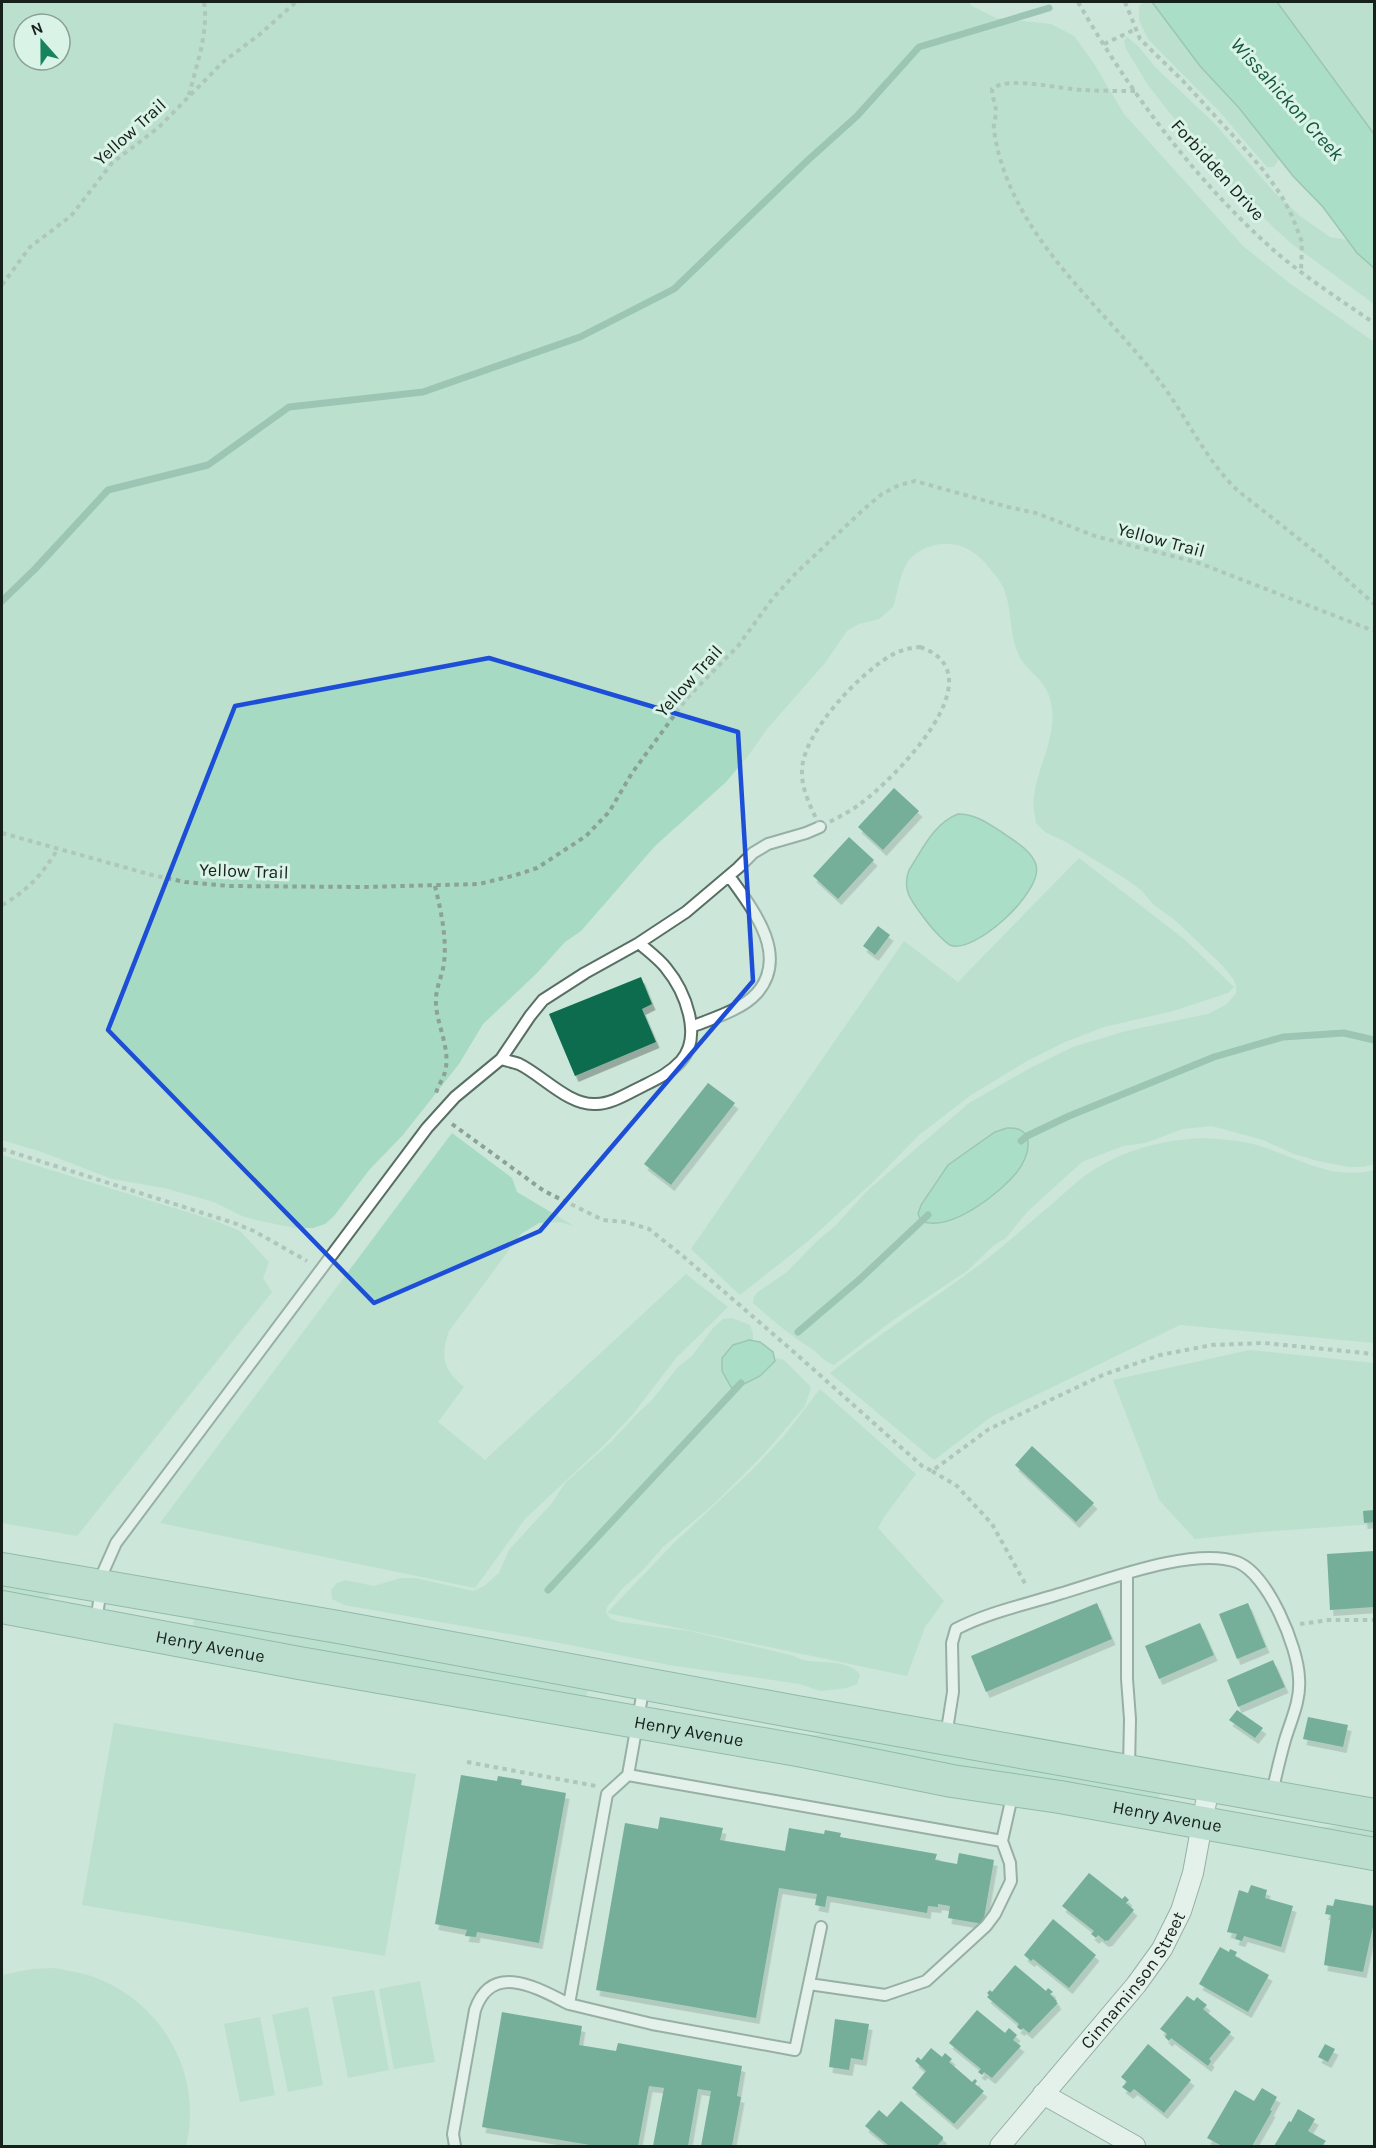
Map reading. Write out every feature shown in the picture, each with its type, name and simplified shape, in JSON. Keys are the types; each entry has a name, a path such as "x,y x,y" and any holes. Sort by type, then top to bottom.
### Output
{"main road":[{"name":"Henry Avenue","path":"2,1569 349,1629 644,1685 1374,1815"},
{"name":"Henry Avenue","path":"2,1607 322,1668 638,1721 803,1751 878,1768 1202,1822 1374,1854"}],"street":[{"name":"Cinnaminson Street","path":"1000,2146 1136,1985 1162,1949 1181,1911 1188,1888 1209,1786"},
{"path":"1043,2094 1135,2146"}],"lane":[{"path":"95,1624 100,1587 116,1543 439,1114 455,1097 501,1059 543,1000 687,912 753,853 768,844 820,827"},
{"path":"691,1027 731,1011 756,994 768,976 771,960 766,936 748,903 729,876"},
{"path":"501,1059 519,1064 564,1094 584,1103 596,1104 611,1101 667,1074 683,1059 692,1037 691,1027 680,989 666,968 639,943"},
{"path":"946,1739 953,1692 952,1643 956,1629 992,1612 1127,1574 1183,1560 1220,1558 1250,1568 1269,1591 1298,1663 1298,1699 1280,1757 1271,1797"},
{"path":"1127,1574 1129,1771"},
{"path":"569,2004 607,1794 628,1775 644,1685"},
{"path":"628,1775 1002,1841"},
{"path":"809,1984 885,1995 926,1982 986,1926 995,1914 1011,1881 1010,1863 1002,1841 1013,1790"},
{"path":"454,2146 453,2134 475,2010 480,1997 487,1989 510,1981 531,1985 569,2004 652,2024 795,2050 821,1927"}],"path":[{"name":"Yellow Trail","path":"2,285 30,247 71,216 112,163 159,127 189,96 204,31 206,10 204,2"},
{"path":"189,96 223,62 259,35 296,2"},
{"name":"Forbidden Drive","path":"1078,2 1160,126 1218,194 1300,272 1374,323"},
{"path":"1125,2 1140,39 1210,110 1264,171 1281,195 1302,242 1300,272"},
{"path":"1104,44 1136,29"},
{"path":"195,71 201,76 208,77"},
{"path":"1135,91 1082,90 1029,83 997,86 992,89 996,108 993,127 1007,178 1025,216 1050,253 1071,280 1135,350 1179,409 1210,460 1224,478 1323,558 1374,604"},
{"name":"Yellow Trail","path":"2,833 152,875 185,882 239,886 479,884 537,868 586,836 609,812 632,773 687,698 738,646 773,598 882,494 899,485 915,481 1036,513 1095,536 1199,563 1374,631"},
{"path":"920,647 932,651 940,658 946,669 948,685 941,714 895,773 860,805 820,827 804,789 802,771 804,757 814,735 830,710 863,677 888,657 905,649 920,647"},
{"path":"2,905 47,868 58,848"},
{"path":"435,886 442,915 444,945 444,965 437,986 436,1005 445,1045 446,1065 435,1098 439,1114 544,1191 603,1220 626,1222 649,1229 684,1257 922,1466 957,1486 992,1524 1036,1601"},
{"path":"2,1149 234,1223 254,1231 320,1270"},
{"path":"932,1470 990,1429 1103,1375 1160,1355 1212,1345 1264,1343 1374,1354"},
{"path":"1284,1626 1329,1620 1374,1620"},
{"path":"467,1762 612,1789"}],"highlighted area":[{"path":"489,658 738,732 753,981 540,1231 374,1303 108,1030 235,706"}],"shaded area":[{"path":"2,2 968,2 996,18 1051,24 1074,36 1093,62 1124,114 1243,246 1292,285 1374,342 1374,1164 1349,1167 1318,1161 1294,1154 1263,1140 1212,1126 1183,1129 1145,1143 1123,1146 1082,1162 1027,1212 1006,1238 993,1246 967,1271 896,1318 834,1365 789,1333 753,1303 758,1292 787,1272 836,1225 868,1190 969,1103 1032,1067 1073,1047 1126,1031 1208,1014 1227,1004 1236,993 1234,980 1222,965 1176,921 1154,905 1141,890 1064,841 1045,832 1036,823 1033,799 1050,738 1051,703 1045,687 1025,665 1017,651 1007,597 1000,581 971,551 964,547 947,544 928,547 911,558 902,573 893,607 879,619 859,624 847,631 825,663 767,729 726,782 655,846 581,931 565,942 537,973 483,1024 459,1064 402,1136 370,1169 334,1216 325,1224 313,1228 295,1228 256,1220 242,1216 214,1202 164,1188 112,1179 42,1152 2,1140","holes":["1007,1128 921,1205 948,1165 995,1132"]},
{"path":"1144,2 1152,2 1200,66 1274,149 1280,157 1274,167 1267,167 1218,110 1148,39 1139,20 1139,6"},
{"path":"1277,2 1374,2 1374,134"},
{"path":"1127,37 1214,123 1274,192 1300,216 1330,237 1348,240 1357,253 1374,268 1374,304 1292,244 1197,148 1148,85 1126,49 1124,41"},
{"path":"1079,858 1184,939 1234,987 1228,993 1173,1011 1104,1027 1065,1042 1027,1061 971,1095 919,1135 873,1182 807,1242 740,1295 691,1249 904,941 958,982"},
{"path":"452,1133 512,1178 517,1192 574,1226 560,1222 539,1223 521,1234 449,1331 444,1355 445,1362 452,1375 464,1387 438,1422 485,1460 686,1274 728,1307 676,1358 633,1414 605,1444 525,1519 475,1588 160,1523"},
{"path":"1202,1138 1249,1143 1310,1165 1341,1172 1357,1173 1374,1170 1374,1343 1180,1325 991,1417 934,1460 830,1373 978,1266 1095,1169 1126,1153 1150,1146"},
{"path":"2,1155 213,1220 240,1231 269,1262 263,1278 272,1292 77,1536 2,1523"},
{"path":"732,1318 750,1325 753,1334 753,1340 733,1345 760,1376 776,1358 784,1360 811,1388 805,1406 764,1454 715,1503 663,1547 622,1589 607,1607 606,1613 611,1619 620,1622 689,1631 804,1660 842,1664 849,1666 860,1675 857,1684 847,1688 820,1691 800,1684 669,1665 560,1643 344,1605 332,1599 331,1590 337,1583 345,1580 374,1586 401,1578 415,1578 473,1591 484,1586 499,1573 509,1550 552,1503 565,1483 611,1442 652,1400 678,1367 692,1356 713,1328 723,1319"},
{"path":"1250,1350 1374,1363 1374,1524 1195,1539 1159,1500 1113,1380"},
{"path":"820,1389 916,1474 878,1528 944,1601 925,1627 907,1676 607,1613 673,1544 752,1470 784,1436"},
{"path":"2,1581 49,1592 49,1597 46,1600 2,1596"},
{"path":"196,1617 588,1688 586,1698 194,1629 193,1623"},
{"path":"114,1723 416,1774 385,1956 82,1905"},
{"path":"847,1733 1160,1791 1159,1801 1156,1803 794,1736"},
{"path":"1357,1825 1374,1828 1374,1842 1308,1828"},
{"path":"54,1968 94,1977 122,1991 143,2007 160,2026 174,2047 189,2095 190,2120 186,2146 2,2146 2,1975 32,1969"},
{"path":"420,1981 435,2062 394,2069 379,1989"},
{"path":"374,1990 389,2070 348,2078 332,1997"},
{"path":"308,2007 323,2085 288,2092 272,2015"},
{"path":"260,2017 275,2095 240,2102 224,2024"}],"water":[{"name":"Wissahickon Creek","path":"1152,2 1277,2 1374,134 1374,268 1357,253 1323,207 1293,176 1239,108 1200,66"},
{"path":"958,814 976,818 1003,833 1027,851 1036,865 1036,877 1018,905 989,932 960,946 950,945 933,929 909,896 906,884 909,870 929,838 942,824"},
{"path":"1007,1128 1023,1132 1028,1143 1022,1165 1009,1181 987,1200 960,1216 933,1223 921,1221 918,1214 921,1205 948,1165 995,1132"},
{"path":"749,1340 760,1342 773,1352 775,1361 760,1376 736,1388 731,1387 722,1371 722,1358 733,1345"}],"building":[{"path":"894,788 919,811 883,850 858,827"},
{"path":"849,837 874,860 838,899 813,876"},
{"path":"878,926 890,935 875,955 863,946"},
{"path":"641,977 652,1004 642,1009 656,1042 575,1076 549,1014"},
{"path":"708,1083 735,1103 671,1185 644,1164"},
{"path":"1032,1446 1094,1503 1076,1522 1015,1465"},
{"path":"1374,1510 1374,1522 1364,1523 1363,1511"},
{"path":"1374,1551 1374,1607 1330,1610 1327,1554"},
{"path":"1097,1603 1112,1639 986,1692 971,1656"},
{"path":"1248,1603 1266,1647 1237,1659 1219,1614"},
{"path":"1200,1623 1214,1655 1159,1679 1145,1646"},
{"path":"1273,1660 1285,1687 1238,1707 1227,1680"},
{"path":"1237,1710 1263,1728 1255,1738 1229,1720"},
{"path":"1308,1717 1348,1725 1343,1747 1303,1739"},
{"path":"461,1775 497,1781 498,1776 522,1780 521,1785 566,1793 539,1943 477,1932 476,1937 465,1936 467,1930 435,1924"},
{"path":"660,1817 723,1828 720,1840 785,1851 789,1828 824,1834 825,1830 841,1833 840,1837 937,1854 935,1860 957,1864 959,1853 994,1860 983,1924 948,1918 950,1906 938,1904 938,1907 928,1906 927,1913 827,1896 825,1907 815,1905 817,1894 779,1888 756,2018 596,1990 625,1823 658,1829"},
{"path":"1089,1873 1122,1899 1125,1896 1129,1900 1126,1903 1134,1910 1108,1941 1098,1935 1096,1938 1091,1934 1094,1931 1062,1906"},
{"path":"1251,1885 1267,1890 1265,1898 1293,1906 1281,1947 1244,1936 1242,1941 1235,1939 1237,1934 1227,1932 1239,1890 1248,1893"},
{"path":"1335,1899 1374,1906 1374,1922 1363,1972 1324,1965 1331,1915 1325,1914 1327,1905 1333,1906"},
{"path":"1053,1919 1096,1955 1069,1988 1033,1959 1031,1961 1024,1955"},
{"path":"1220,1947 1229,1952 1230,1949 1237,1952 1235,1956 1269,1975 1248,2012 1199,1984"},
{"path":"1015,1965 1046,1991 1048,1988 1053,1992 1050,1994 1058,2003 1029,2033 1017,2027 1019,2024 987,1997 989,1995 987,1993 990,1990 992,1992"},
{"path":"1187,1996 1194,2001 1197,1997 1207,2005 1203,2009 1231,2032 1209,2059 1211,2061 1208,2066 1171,2038 1169,2041 1165,2037 1167,2034 1160,2029"},
{"path":"977,2010 1005,2033 1009,2028 1017,2035 1013,2040 1021,2046 992,2078 984,2072 982,2075 978,2072 981,2069 949,2043"},
{"path":"502,2012 582,2026 579,2045 616,2051 618,2043 742,2066 737,2096 741,2097 732,2146 701,2146 711,2091 698,2089 688,2146 653,2146 664,2088 649,2086 638,2146 596,2146 482,2127"},
{"path":"835,2019 869,2024 863,2060 851,2058 849,2070 829,2067"},
{"path":"1148,2044 1191,2080 1164,2113 1134,2089 1130,2093 1122,2087 1127,2082 1121,2077"},
{"path":"1325,2044 1335,2049 1328,2062 1318,2057"},
{"path":"931,2048 942,2057 945,2053 952,2059 949,2062 972,2082 975,2079 977,2081 975,2084 984,2091 954,2124 912,2088 926,2071 915,2061 918,2057 921,2060"},
{"path":"1262,2088 1277,2097 1270,2110 1272,2111 1252,2146 1222,2146 1207,2138 1235,2090 1254,2101"},
{"path":"901,2101 943,2137 937,2146 889,2146 865,2126 879,2110 887,2117"},
{"path":"1298,2109 1315,2119 1308,2131 1326,2141 1322,2146 1274,2146 1289,2121 1291,2122"}],"waterway":[{"path":"2,601 108,490 208,465 289,407 423,392 580,337 674,289 857,116 919,47 1049,8"},
{"path":"1021,1141 1069,1116 1214,1057 1283,1037 1344,1033 1374,1040"},
{"path":"798,1332 860,1279 928,1215"},
{"path":"548,1590 741,1383"}]}
